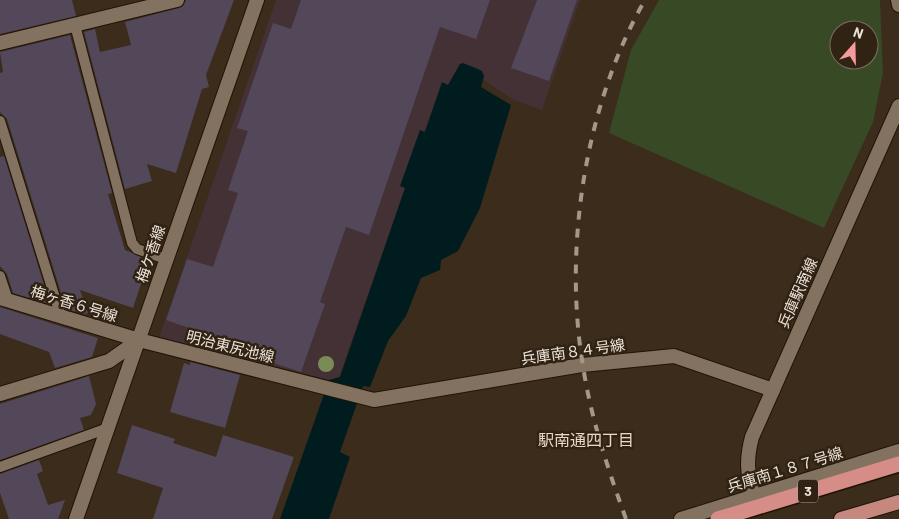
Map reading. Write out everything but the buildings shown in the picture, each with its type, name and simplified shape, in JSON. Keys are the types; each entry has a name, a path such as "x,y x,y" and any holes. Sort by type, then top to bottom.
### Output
{"highway":[{"name":"3","path":"718,519 899,464"},
{"path":"841,519 899,502"}],"street":[{"path":"0,43 177,0"},
{"name":"梅ケ香線","path":"76,519 257,0"},
{"path":"898,0 899,5"},
{"name":"兵庫駅南線","path":"754,497 748,477 747,457 752,437 899,106"},
{"name":"梅ヶ香６号線","path":"4,299 139,340"},
{"path":"0,394 109,361 139,340"},
{"name":"明治東尻池線","path":"139,340 374,400"},
{"name":"兵庫南８４号線","path":"374,400 582,365 674,356 773,390"},
{"name":"兵庫南１８７号線","path":"681,519 899,451"}],"lane":[{"path":"75,25 132,242 137,249 166,259"},
{"path":"0,121 61,317"},
{"path":"0,276 4,299"},
{"path":"0,467 108,428"}],"shaded area":[{"path":"276,0 580,0 542,110 514,100 485,81 481,71 477,68 460,64 448,85 442,83 424,132 420,131 401,186 405,188 339,377 329,380 159,338"}],"green space":[{"path":"659,0 880,0 883,73 873,122 824,228 609,133 631,50"}],"water":[{"path":"463,63 482,71 484,76 481,87 511,105 480,208 458,251 441,260 440,270 421,278 406,316 388,341 370,387 363,386 340,452 350,457 329,519 280,519 329,380 340,377 405,188 400,186 420,130 425,132 442,82 448,85 460,64"}],"railway":[{"path":"626,519 601,444 586,386 577,321 576,274 578,226 584,178 594,130 607,84 624,41 645,0"}],"district":[{"name":"駅南通四丁目","path":"586,440"}]}
